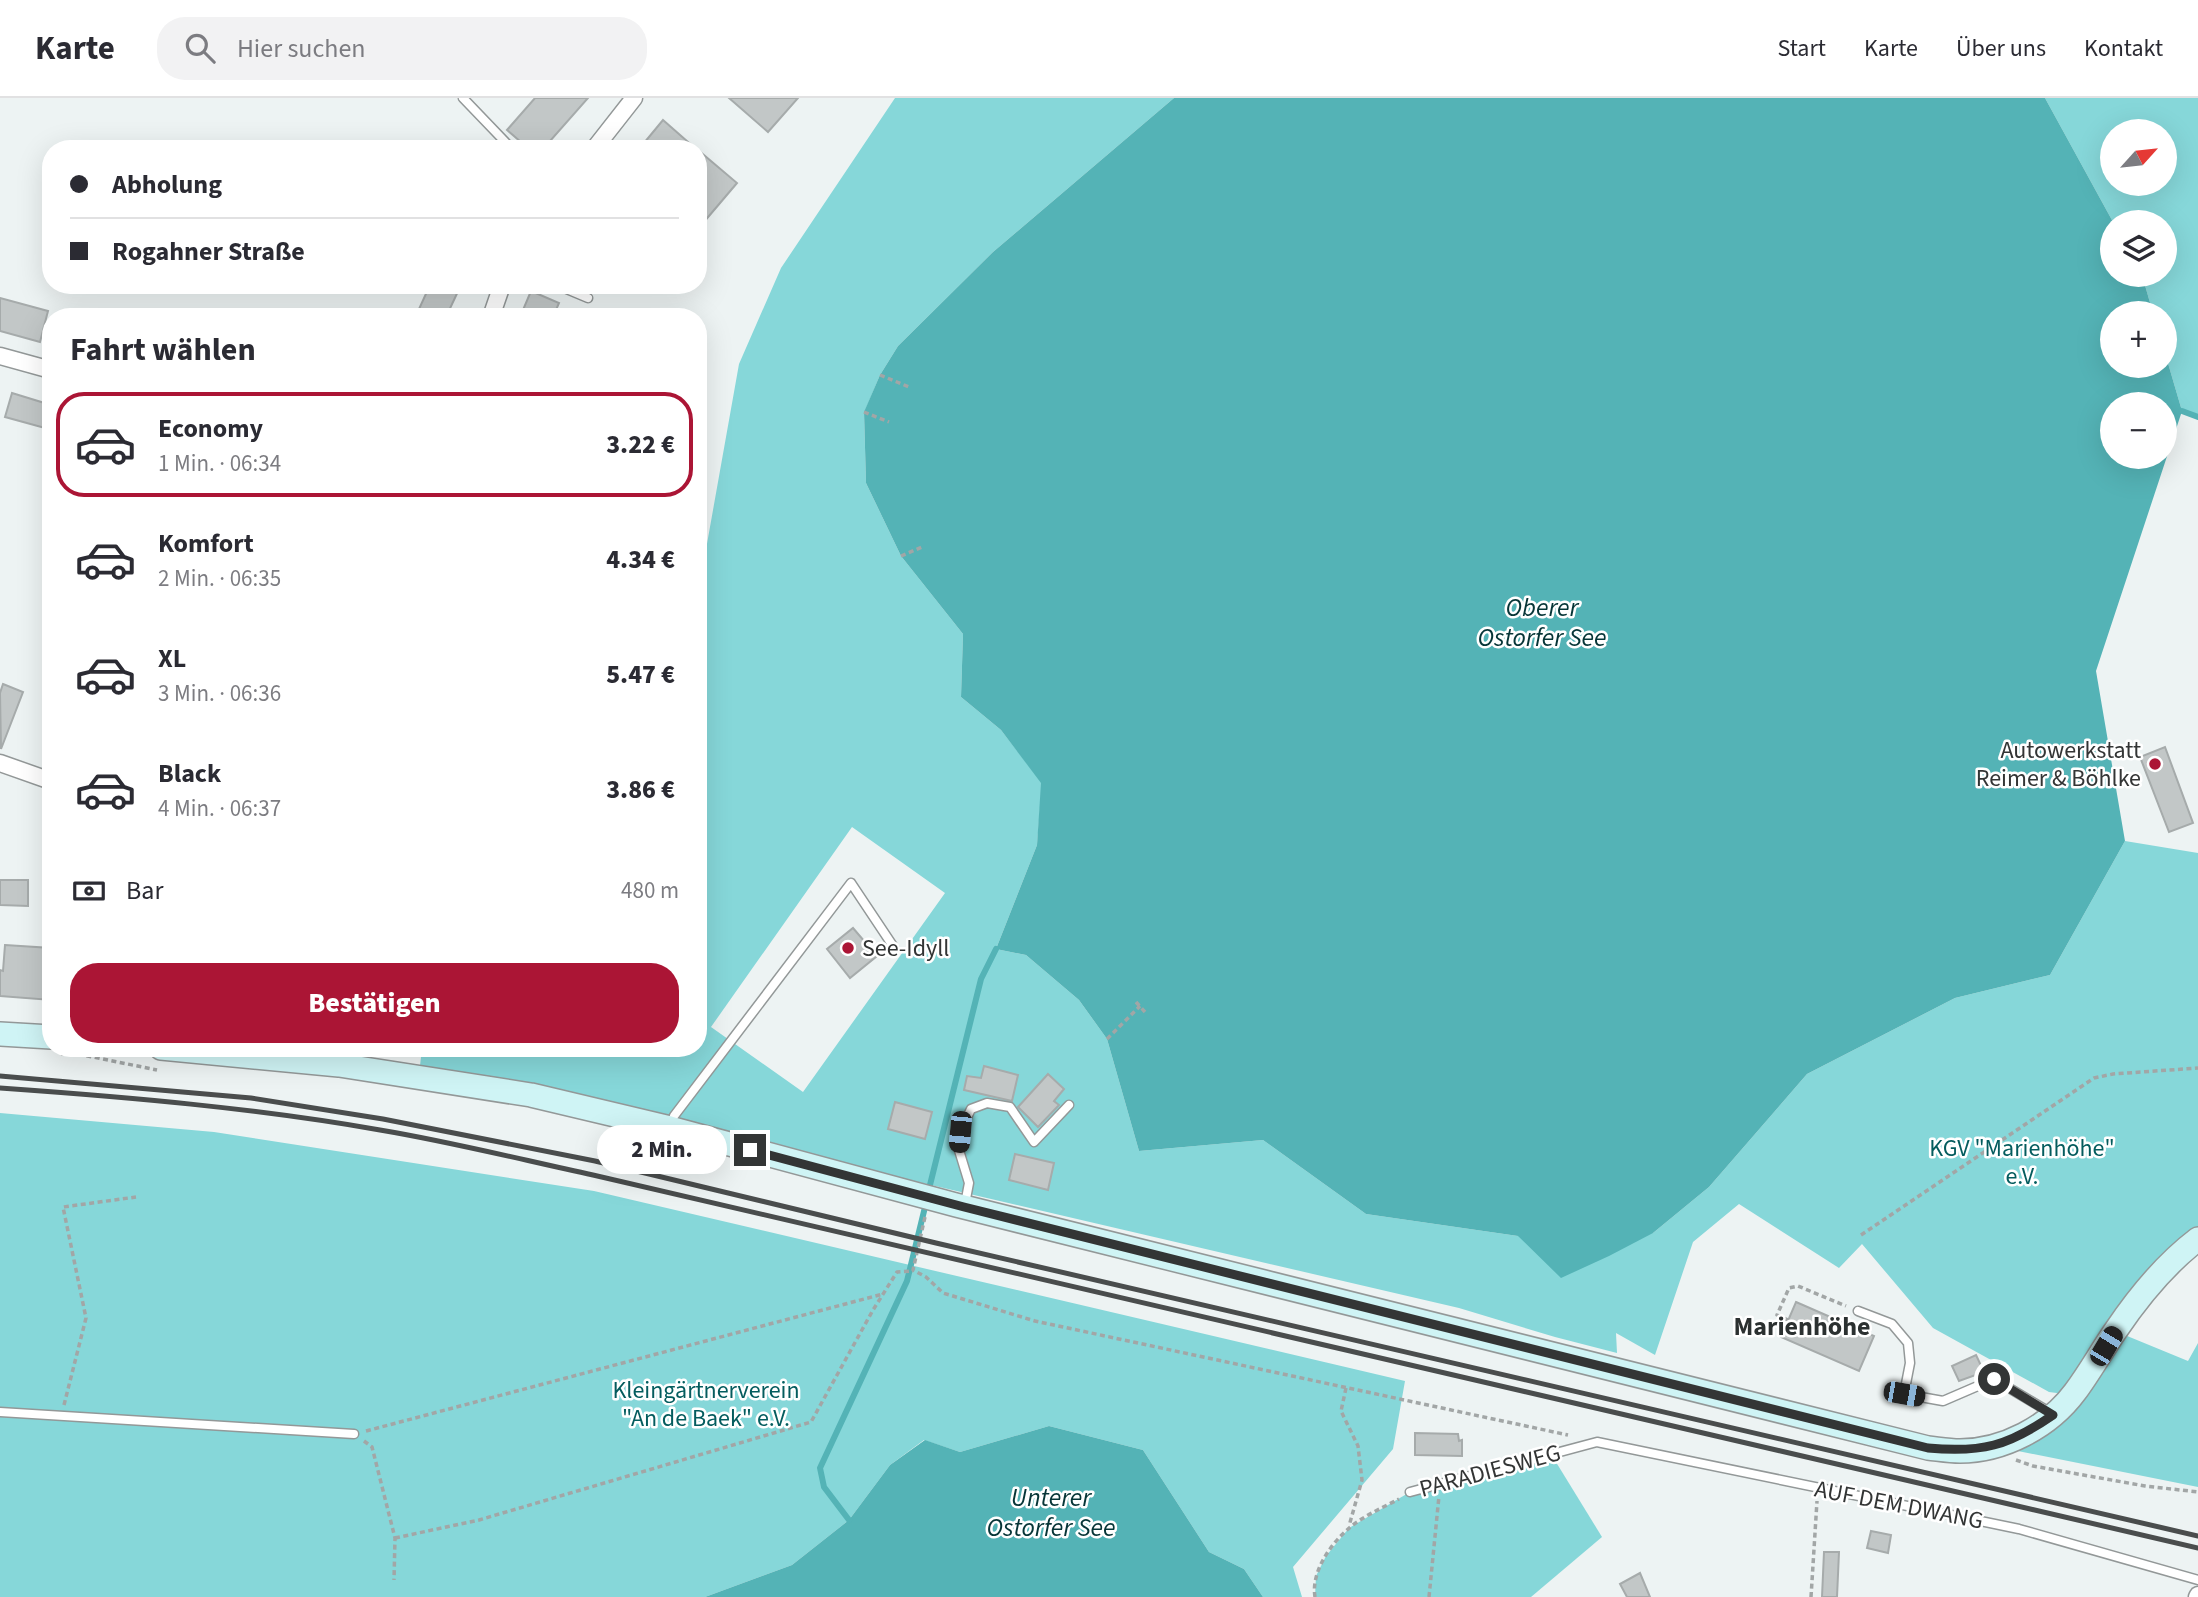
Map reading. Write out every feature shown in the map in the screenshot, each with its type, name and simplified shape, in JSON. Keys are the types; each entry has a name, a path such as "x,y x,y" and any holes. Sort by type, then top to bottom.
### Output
{"street":[{"path":"601,140 634,98"},
{"path":"0,356 42,368"},
{"path":"0,763 42,778"},
{"path":"0,1034 42,1043"},
{"path":"162,1059 339,1065 531,1095 670,1128 957,1205 1928,1448 1961,1451 2009,1441 2031,1431 2053,1415 2073,1395 2140,1295 2182,1251 2198,1239"}],"lane":[{"path":"463,98 503,140"},
{"path":"578,294 588,298"},
{"path":"670,1128 674,1116 851,883 895,949"},
{"path":"957,1205 969,1183 958,1147 960,1132 971,1108 987,1103 1010,1107 1034,1142 1069,1105"},
{"path":"1858,1311 1892,1324 1908,1343 1910,1363 1904,1394 1943,1401 1994,1379 2053,1415"},
{"path":"0,1412 354,1434"},
{"name":"PARADIESWEG","path":"1410,1492 1598,1442"},
{"name":"AUF DEM DWANG","path":"1598,1442 2019,1529 2198,1580"}],"path":[{"path":"880,375 909,387"},
{"path":"864,412 889,422"},
{"path":"901,556 922,547"},
{"path":"1136,1002 1145,1012"},
{"path":"1107,1039 1140,1006"},
{"path":"91,1057 137,1068 162,1059"},
{"path":"1861,1235 2094,1078 2113,1074 2198,1068"},
{"path":"61,1417 86,1318 63,1207 136,1197"},
{"path":"913,1270 925,1217"},
{"path":"395,1538 479,1520 811,1422 897,1272 913,1270 926,1277 943,1293 1035,1321 1598,1442"},
{"path":"1788,1320 1777,1315 1788,1288 1798,1286 1858,1311"},
{"path":"354,1434 883,1293"},
{"name":"PARADIESWEG","path":"1346,1388 1341,1411 1358,1446 1362,1480 1349,1528"},
{"path":"354,1434 372,1447 395,1538 394,1580"},
{"path":"1985,1448 2033,1466 2145,1486 2198,1492"},
{"path":"1429,1597 1441,1483"},
{"name":"PARADIESWEG","path":"1315,1597 1316,1576 1326,1556 1349,1528 1410,1492"},
{"path":"1811,1597 1817,1497"}],"green space":[{"name":"KGV \"Marienhöhe\" e.V.","path":"895,98 1174,98 993,252 898,346 880,375 864,413 866,483 901,556 963,634 961,697 1001,730 1042,783 1037,845 996,949 1026,955 1079,1000 1107,1039 1139,1151 1263,1140 1366,1214 1518,1236 1653,1233 1709,1187 1807,1074 1955,998 2050,975 2125,841 2198,853 2198,1239 2115,1331 2188,1361 2198,1343 2198,1487 1998,1447 2072,1395 2049,1392 1933,1328 1862,1244 1839,1268 1739,1204 1693,1242 1655,1355 1616,1333 1617,1353 1459,1308 420,1066 421,1057 707,1057 707,544 739,364 781,268","holes":["852,827 945,893 803,1092 711,1027"]},
{"path":"2045,98 2198,98 2198,417 2182,411 2172,378 2177,378 2177,301 2150,301 2145,287 2177,287 2177,210 2106,210"},
{"name":"Kleingärtnerverein \"An de Baek\" e.V.","path":"0,1113 214,1132 594,1191 1405,1381 1393,1449 1293,1567 1302,1597 1263,1597 1244,1569 1209,1552 1143,1450 1049,1426 960,1452 924,1440 890,1465 849,1520 792,1565 705,1597 0,1597"},
{"path":"1551,1454 1602,1537 1531,1597 1315,1597 1316,1576 1326,1556 1349,1528 1410,1492"}],"water":[{"name":"Oberer Ostorfer See","path":"1174,98 2045,98 2106,210 2100,210 2100,287 2145,287 2150,301 2100,301 2100,378 2172,378 2176,392 2100,392 2100,469 2163,469 2096,671 2125,841 2050,975 1955,998 1807,1074 1709,1187 1653,1233 1561,1278 1518,1236 1366,1214 1263,1140 1139,1151 1107,1039 1079,1000 1026,955 996,949 1037,845 1041,783 1001,730 961,697 963,634 901,556 866,483 864,412 880,375 898,346 993,252"},
{"name":"Oberer Ostorfer See","path":"2177,394 2182,411 2177,426"},
{"name":"Unterer Ostorfer See","path":"1049,1426 1143,1450 1209,1552 1244,1569 1263,1597 705,1597 792,1565 849,1520 890,1465 925,1440 960,1452"}],"building":[{"path":"535,98 588,98 551,140 519,140 507,130"},
{"path":"729,98 798,98 768,132"},
{"path":"663,120 686,140 646,140"},
{"path":"707,158 737,183 707,218"},
{"path":"426,294 457,294 450,308 419,308"},
{"path":"530,294 538,294 559,303 557,308 524,308"},
{"path":"0,298 42,309 40,342 0,331"},
{"path":"12,393 42,402 42,427 5,417"},
{"path":"3,684 23,692 1,749 0,693"},
{"path":"2165,747 2193,823 2169,832 2140,757"},
{"path":"0,880 28,880 28,906 0,905"},
{"path":"853,928 877,956 850,978 827,949"},
{"path":"5,945 42,947 42,999 0,996 0,970 3,971"},
{"path":"984,1066 1018,1075 1012,1101 964,1090 967,1076 981,1078"},
{"path":"1048,1074 1064,1089 1054,1101 1059,1105 1038,1127 1018,1107"},
{"path":"895,1102 932,1112 925,1139 888,1129"},
{"path":"1015,1154 1054,1163 1048,1190 1009,1180"},
{"path":"1796,1302 1874,1336 1859,1371 1781,1337"},
{"path":"1976,1355 1984,1372 1959,1381 1952,1366"},
{"path":"1415,1433 1458,1434 1459,1441 1462,1440 1462,1456 1415,1455"},
{"path":"1871,1531 1891,1535 1888,1553 1867,1548"},
{"path":"1824,1552 1839,1552 1837,1597 1822,1597"},
{"path":"1640,1573 1650,1597 1627,1597 1620,1584"}],"waterway":[{"path":"2182,411 2198,417"},
{"path":"928,1193 981,979 996,949"},
{"path":"849,1520 824,1487 820,1468 907,1281 926,1203"}],"railway":[{"path":"0,1076 251,1098 383,1119 595,1161 936,1243 2198,1536"},
{"path":"0,1088 238,1109 333,1122 461,1146 2198,1548"}],"place":[{"name":"Autowerkstatt Reimer & Böhlke","path":"2155,764"},
{"name":"See-Idyll","path":"848,948"}],"district":[{"name":"Marienhöhe","path":"1802,1326"}],"route":[{"path":"750,1150 964,1207 1928,1448 1961,1451 1985,1448 2031,1431 2053,1415 1994,1379"}]}
